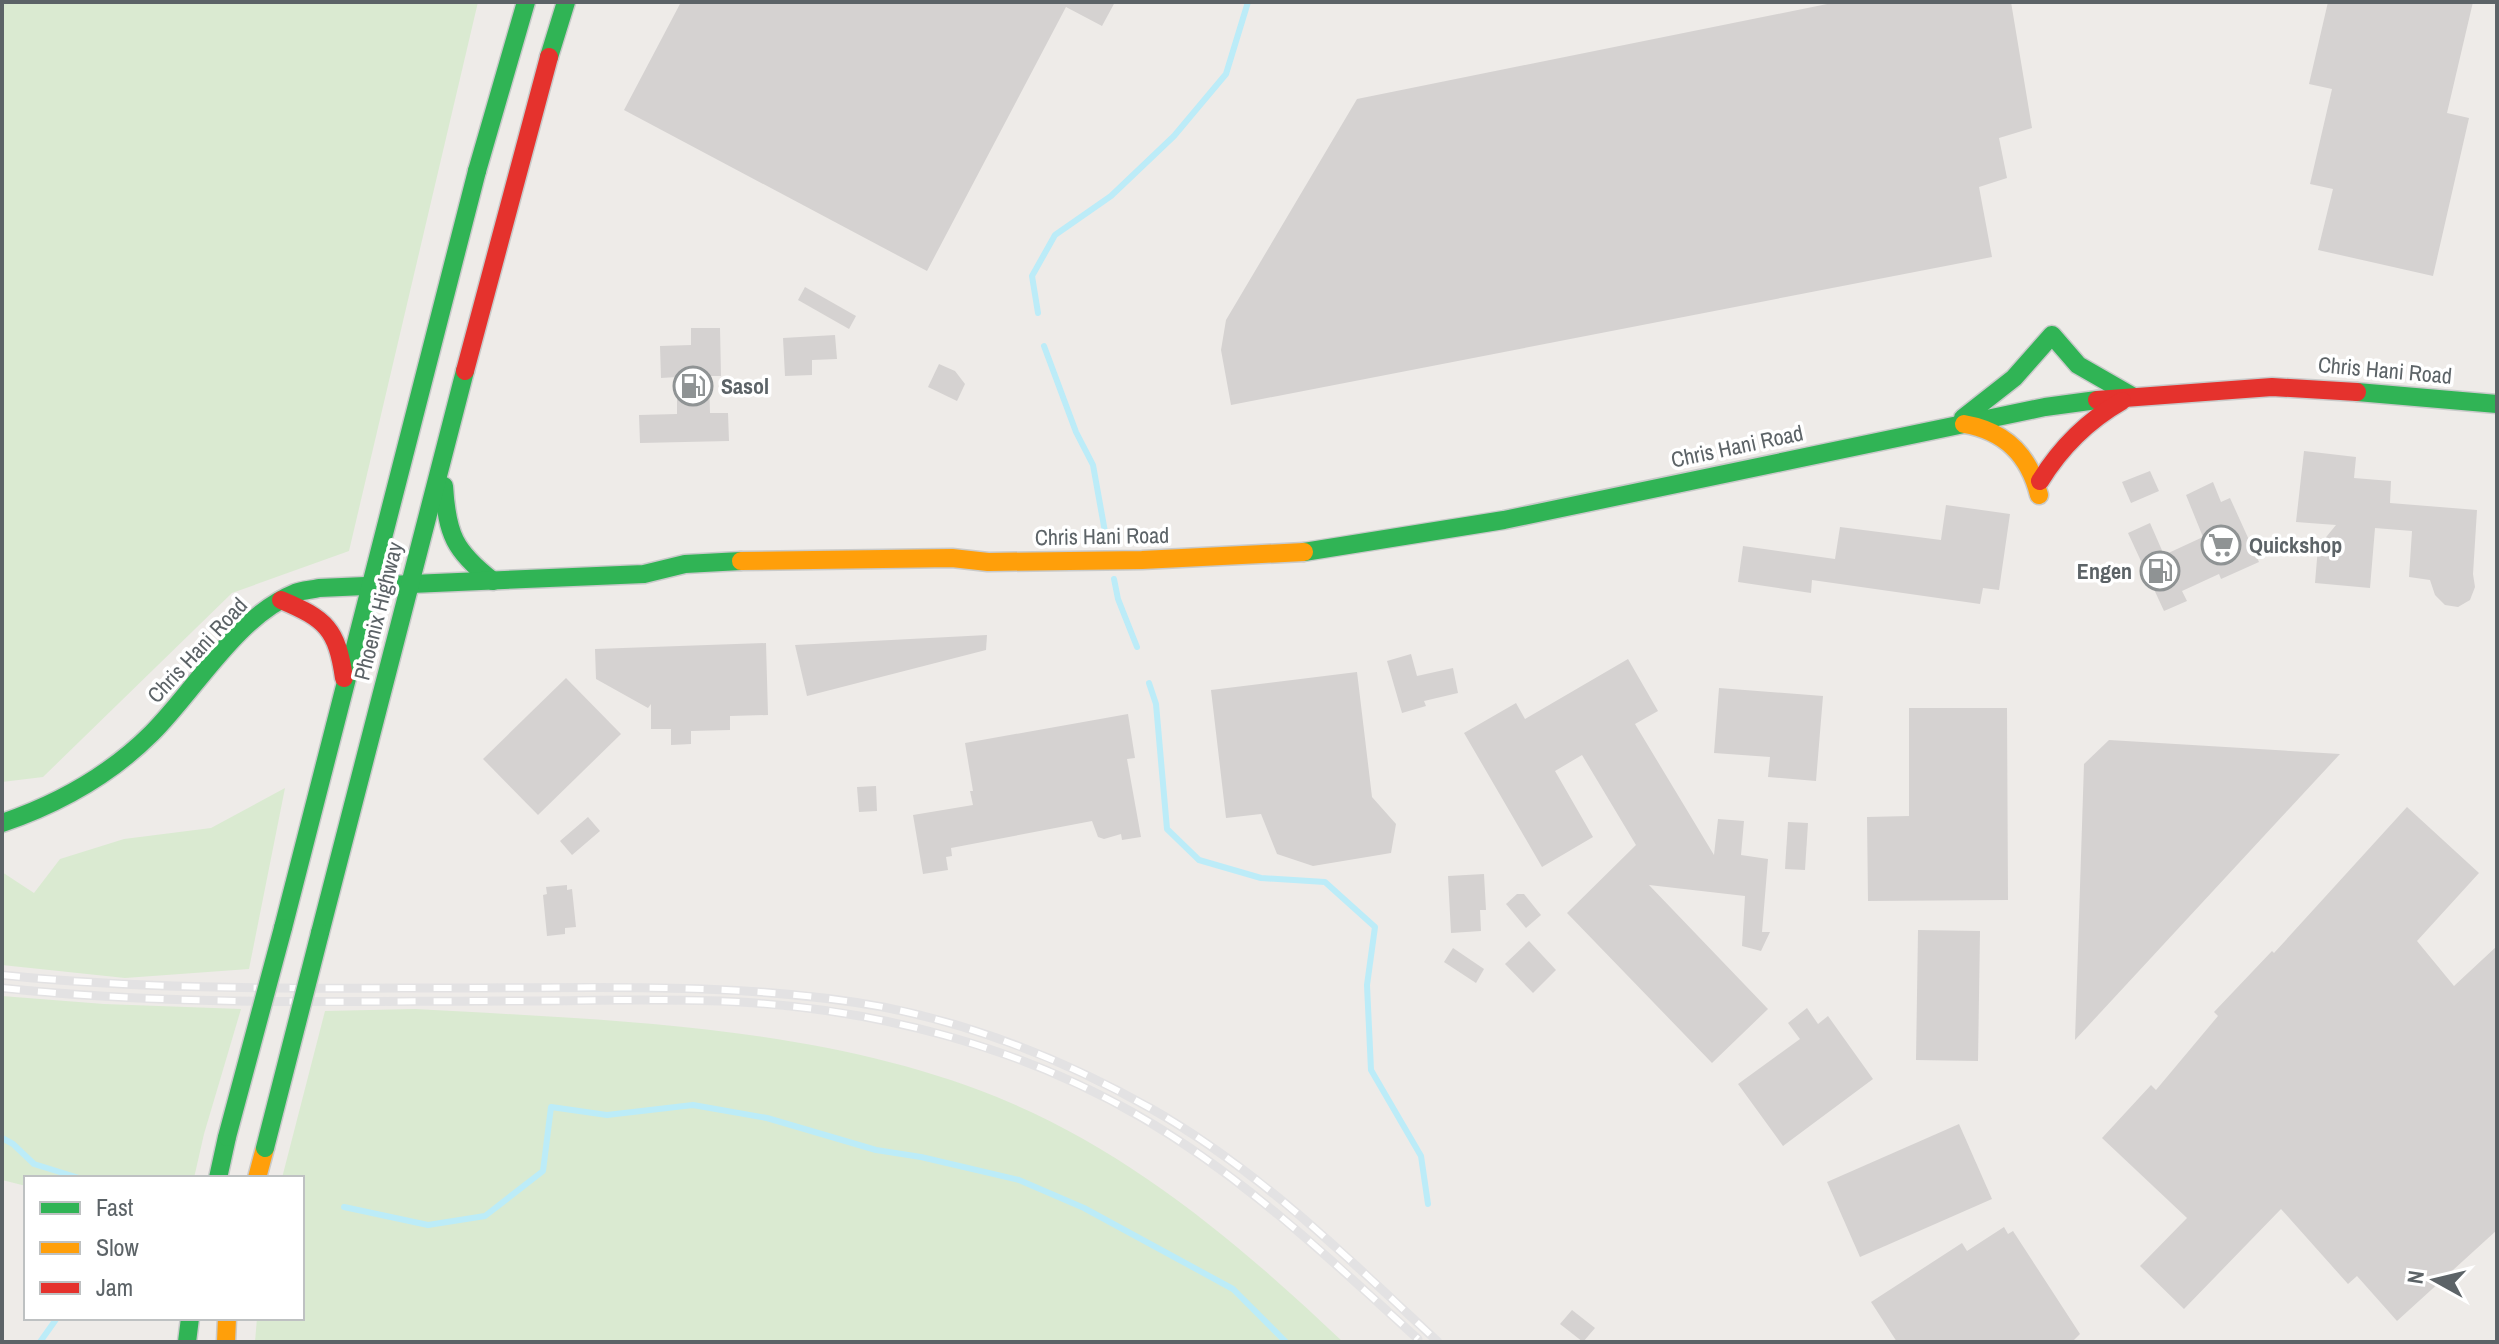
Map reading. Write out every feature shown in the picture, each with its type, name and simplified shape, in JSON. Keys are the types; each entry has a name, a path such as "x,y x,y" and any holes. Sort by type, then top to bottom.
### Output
{"main road":[{"path":"477,171 510,2"},
{"path":"477,171 526,2"},
{"name":"Phoenix Highway","path":"258,1176 489,276 564,2"},
{"name":"Phoenix Highway","path":"218,1176 477,171"},
{"path":"1953,424 1997,393 2052,335 2078,365 2132,396"},
{"name":"Chris Hani Road","path":"2,823 51,805 126,757 186,697 236,638 281,600 294,593 319,588 644,574 707,562 952,558 988,562 1142,560 1304,552 1504,520 1953,424 2045,407 2132,396 2272,387 2497,404"},
{"path":"1953,424 1981,427 2007,439 2026,459 2039,488 2050,464 2077,432 2113,405 2132,396"},
{"path":"443,459 449,534 467,562 493,581"},
{"name":"Chris Hani Road","path":"829,578 951,572 988,562"},
{"name":"Chris Hani Road","path":"644,574 683,582"},
{"path":"281,600 310,611 329,625 341,652 345,685"},
{"path":"187,1342 190,1320"},
{"path":"226,1342 227,1320"}],"green space":[{"path":"2,2 478,2 349,551 232,593 43,777 2,782"},
{"path":"285,788 249,969 125,978 2,965 2,872 34,893 60,859 124,839 211,828"},
{"path":"2,996 104,1004 241,1009 194,1176 24,1176 24,1186 2,1180"},
{"path":"415,1009 565,1017 718,1031 869,1057 941,1077 1011,1103 1057,1125 1145,1178 1228,1239 1343,1342 255,1342 257,1320 304,1320 304,1176 283,1176 325,1011"}],"building":[{"path":"681,2 1115,2 1102,26 1066,7 927,271 624,110"},
{"path":"1837,2 2011,2 2032,128 1999,138 2007,178 1979,187 1992,257 1231,405 1221,350 1226,320 1357,99"},
{"path":"2328,2 2473,2 2447,113 2469,118 2433,276 2318,250 2333,189 2310,184 2332,89 2309,84"},
{"path":"805,287 856,316 849,329 798,300"},
{"name":"Sasol","path":"691,328 720,328 721,376 709,376 710,413 728,413 729,441 640,443 639,415 677,414 677,377 661,378 660,346 691,345"},
{"path":"835,335 837,359 812,360 812,375 785,376 783,338"},
{"path":"939,364 955,371 965,384 957,401 928,387"},
{"path":"2304,451 2356,457 2354,478 2391,481 2390,503 2477,510 2475,587 2470,600 2458,607 2445,605 2435,595 2430,580 2409,577 2412,531 2375,528 2370,588 2315,583 2318,547 2336,525 2296,522"},
{"path":"2150,471 2159,491 2131,503 2122,482"},
{"path":"2213,482 2221,502 2230,498 2259,562 2221,579 2219,574 2182,591 2187,601 2164,611 2128,533 2150,523 2164,555 2203,537 2186,495"},
{"path":"1946,505 2010,514 1999,590 1983,588 1980,604 1812,580 1811,593 1738,582 1743,546 1835,559 1840,527 1941,540"},
{"path":"987,635 986,650 807,696 795,645"},
{"path":"766,643 768,715 730,716 730,730 691,731 691,744 671,745 671,729 651,729 651,704 648,708 596,679 595,649"},
{"path":"1411,654 1417,676 1453,668 1458,693 1424,701 1426,706 1402,713 1387,661"},
{"path":"1628,659 1658,711 1635,724 1714,855 1718,819 1744,821 1741,855 1768,859 1762,932 1770,932 1761,951 1742,946 1745,896 1649,885 1768,1009 1712,1063 1567,913 1636,845 1582,755 1555,771 1593,837 1542,867 1464,733 1516,703 1525,719"},
{"path":"1357,672 1372,797 1396,824 1391,853 1313,866 1277,854 1261,814 1226,818 1211,690"},
{"path":"566,678 621,734 538,815 483,759"},
{"path":"1719,688 1823,696 1816,781 1768,777 1770,757 1714,753"},
{"path":"1909,708 2007,708 2008,900 1868,901 1867,817 1909,816"},
{"path":"1128,714 1135,758 1127,759 1141,837 1122,840 1121,834 1104,839 1098,837 1092,821 951,848 952,856 946,857 948,870 923,874 913,815 973,805 965,743"},
{"path":"2109,740 2340,754 2075,1040 2084,764"},
{"path":"876,786 877,811 859,812 857,787"},
{"path":"2407,807 2479,873 2417,941 2454,986 2497,946 2497,1230 2397,1321 2357,1276 2348,1284 2281,1209 2184,1309 2140,1266 2187,1218 2102,1138 2151,1085 2156,1090 2218,1016 2214,1012 2272,951 2274,953"},
{"path":"588,817 600,831 572,855 560,841"},
{"path":"1788,822 1808,823 1805,870 1785,869"},
{"path":"1484,874 1486,910 1480,910 1481,931 1451,933 1448,876"},
{"path":"567,885 567,890 572,889 576,927 565,928 565,934 547,936 543,895 547,894 546,887"},
{"path":"1517,894 1524,894 1541,915 1526,928 1506,904"},
{"path":"1918,930 1980,931 1978,1061 1916,1060"},
{"path":"1529,941 1556,970 1533,993 1505,964"},
{"path":"1453,948 1484,969 1476,983 1444,962"},
{"path":"1807,1008 1818,1024 1828,1016 1873,1079 1783,1146 1738,1084 1800,1039 1788,1023"},
{"path":"1959,1124 1992,1199 1860,1257 1827,1182"},
{"path":"2004,1227 2008,1234 2013,1231 2080,1334 2072,1342 1897,1342 1871,1302 1962,1243 1967,1251"},
{"path":"1572,1310 1595,1328 1583,1342 1560,1324"}],"waterway":[{"path":"1038,313 1032,276 1055,235 1111,196 1174,136 1226,74 1248,2"},
{"path":"1044,346 1076,432 1093,465 1107,543"},
{"path":"1114,579 1118,599 1137,647"},
{"path":"1149,683 1156,704 1167,829 1199,860 1261,878 1325,882 1375,927 1367,985 1371,1070 1421,1156 1428,1204"},
{"path":"344,1207 428,1225 485,1216 543,1171 551,1107 607,1115 693,1105 767,1118 876,1150 1019,1180 1084,1208 1233,1289 1286,1342"},
{"path":"2,1138 34,1164 73,1176"},
{"path":"40,1342 56,1320"}],"railway":[{"path":"2,975 118,984 234,988 623,987 728,990 831,999 918,1015 1021,1047 1087,1075 1190,1132 1301,1216 1438,1342"},
{"path":"2,988 129,998 257,1001 740,1002 844,1013 895,1023 996,1051 1093,1091 1139,1116 1250,1192 1418,1339"}],"traffic: fast":[{"path":"477,171 526,2"},
{"path":"549,57 566,2"},
{"path":"283,928 477,171"},
{"path":"1963,418 2014,378 2052,335 2078,365 2132,396"},
{"path":"320,933 465,371"},
{"path":"2357,392 2497,404"},
{"path":"1304,552 1504,520 2045,407 2097,400"},
{"path":"444,486 447,517 455,540 469,560 493,581"},
{"path":"2,823 63,797 119,762 152,733 235,636 274,604 295,593 319,588 644,574 685,564 741,561"},
{"path":"227,1137 283,928"},
{"path":"265,1148 320,933"},
{"path":"218,1176 227,1137"},
{"path":"187,1342 190,1320"}],"traffic: slow":[{"path":"1964,424 1992,432 2013,447 2029,468 2039,495"},
{"path":"741,561 952,558 988,562 1142,560 1304,552"},
{"path":"258,1176 265,1148"},
{"path":"226,1342 227,1320"}],"traffic: jam":[{"path":"465,371 549,57"},
{"path":"2097,400 2272,387 2357,392"},
{"path":"2040,481 2076,436 2097,417 2122,401"},
{"path":"281,600 309,613 327,628 338,648 344,678"}],"place":[{"name":"Sasol","path":"693,386"},
{"name":"Quickshop","path":"2221,545"},
{"name":"Engen","path":"2160,571"}]}
